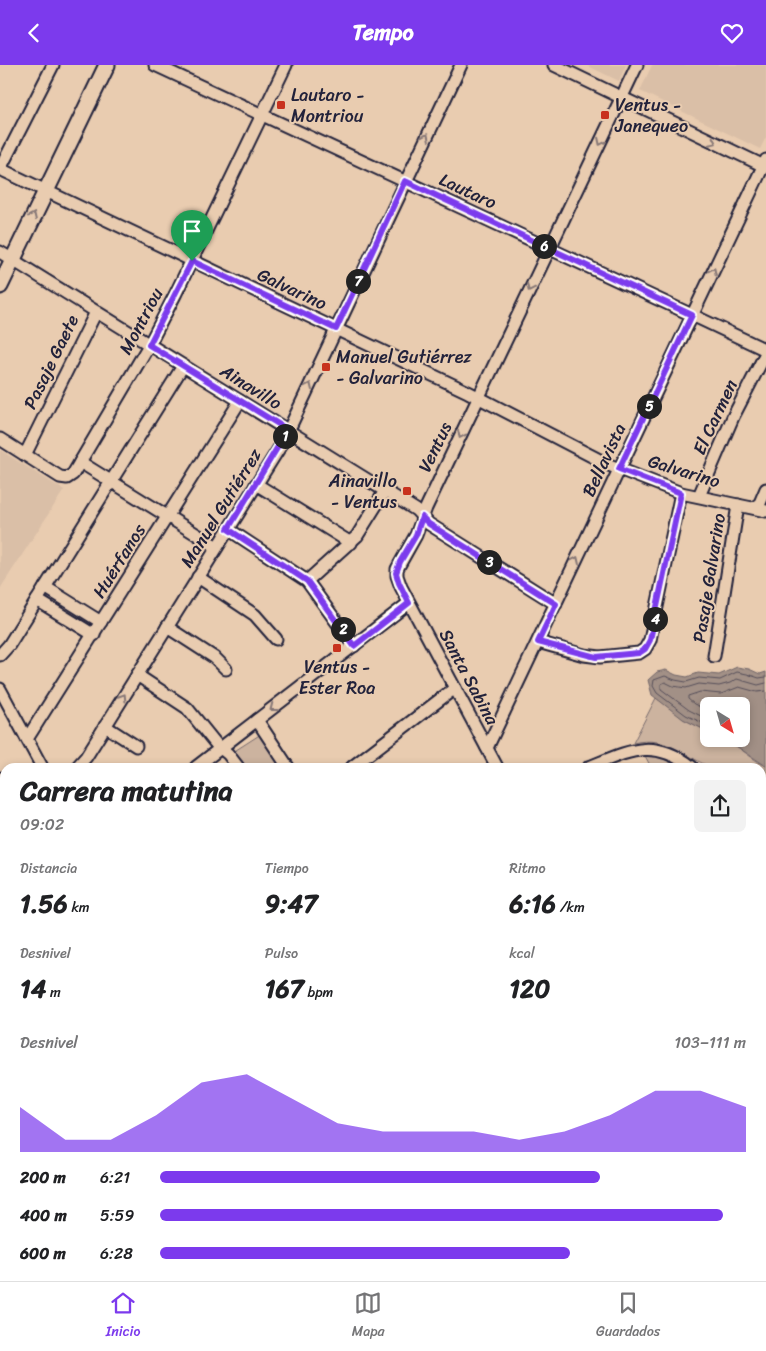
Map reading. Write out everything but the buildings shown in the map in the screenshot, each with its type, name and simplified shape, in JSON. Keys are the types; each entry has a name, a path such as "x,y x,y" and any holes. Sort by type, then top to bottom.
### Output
{"main road":[{"path":"0,286 6,256 45,191 107,65"}],"street":[{"path":"0,169 53,65"},
{"name":"Lautaro","path":"155,65 550,248 766,352"},
{"name":"Montriou","path":"25,455 60,477 67,478 71,476 79,465 149,345 192,261 286,65"},
{"name":"Manuel Gutiérrez","path":"81,763 288,430 461,65"},
{"path":"554,65 765,165"},
{"name":"Ventus","path":"409,603 396,573 400,562 416,535 422,517 637,65"},
{"name":"Bellavista","path":"487,748 765,165"},
{"name":"Galvarino","path":"0,169 478,398 609,465 681,493 761,509"},
{"name":"Ainavillo","path":"6,256 416,510 429,524 556,604"},
{"name":"Pasaje Gaete","path":"25,455 96,312"},
{"name":"El Carmen","path":"699,496 733,417 766,352"},
{"path":"0,655 9,645 183,366"},
{"name":"Huérfanos","path":"27,739 240,401"},
{"path":"0,439 25,455"},
{"path":"79,465 166,520 216,547"},
{"path":"256,484 351,543"},
{"path":"761,509 760,503 766,489"},
{"path":"307,581 351,543 362,529 385,491"},
{"path":"538,642 596,657 636,654 645,649 650,640 681,493"},
{"name":"Pasaje Galvarino","path":"714,656 738,505"},
{"path":"228,529 307,581 354,646"},
{"path":"198,577 255,615 276,639"},
{"path":"45,587 101,622"},
{"path":"37,600 94,635"},
{"path":"201,763 409,603"},
{"name":"Santa Sabina","path":"409,603 495,763"},
{"path":"167,627 215,658 226,669"},
{"path":"137,675 188,708 216,744 235,763"},
{"path":"357,763 455,688"},
{"path":"0,689 40,763"},
{"path":"257,720 285,763"},
{"path":"105,726 136,746"},
{"path":"610,763 632,751 654,749 686,763"}],"shaded area":[{"path":"586,65 626,65 619,81"},
{"path":"652,65 766,65 766,137 760,149 640,91"},
{"path":"0,450 64,490 0,589"},
{"path":"656,698 683,719 700,728 700,747 737,747 760,763 703,763 674,747 645,741 633,743"},
{"path":"261,734 280,763 240,763 233,752"},
{"path":"644,754 658,756 673,763 649,763"}],"water":[{"path":"737,667 749,669 760,674 766,672 766,763 762,763 738,747 750,747 750,697 700,697 700,728 683,719 652,695 648,680 657,672 666,670 676,675 687,677 698,673 719,675"}],"place":[{"name":"Lautaro - Montriou","path":"281,105"},
{"name":"Ventus - Janequeo","path":"605,115"},
{"name":"Manuel Gutiérrez - Galvarino","path":"326,367"},
{"name":"Ainavillo - Ventus","path":"407,491"},
{"name":"Ventus - Ester Roa","path":"337,648"}],"route":[{"path":"405,181 692,315 619,469 681,493 650,640 645,649 636,654 596,657 538,642 556,604 429,524 422,517 416,535 400,562 396,573 409,603 354,646 307,581 228,529 283,442 288,430 149,345 192,261 336,329 405,181"}]}
